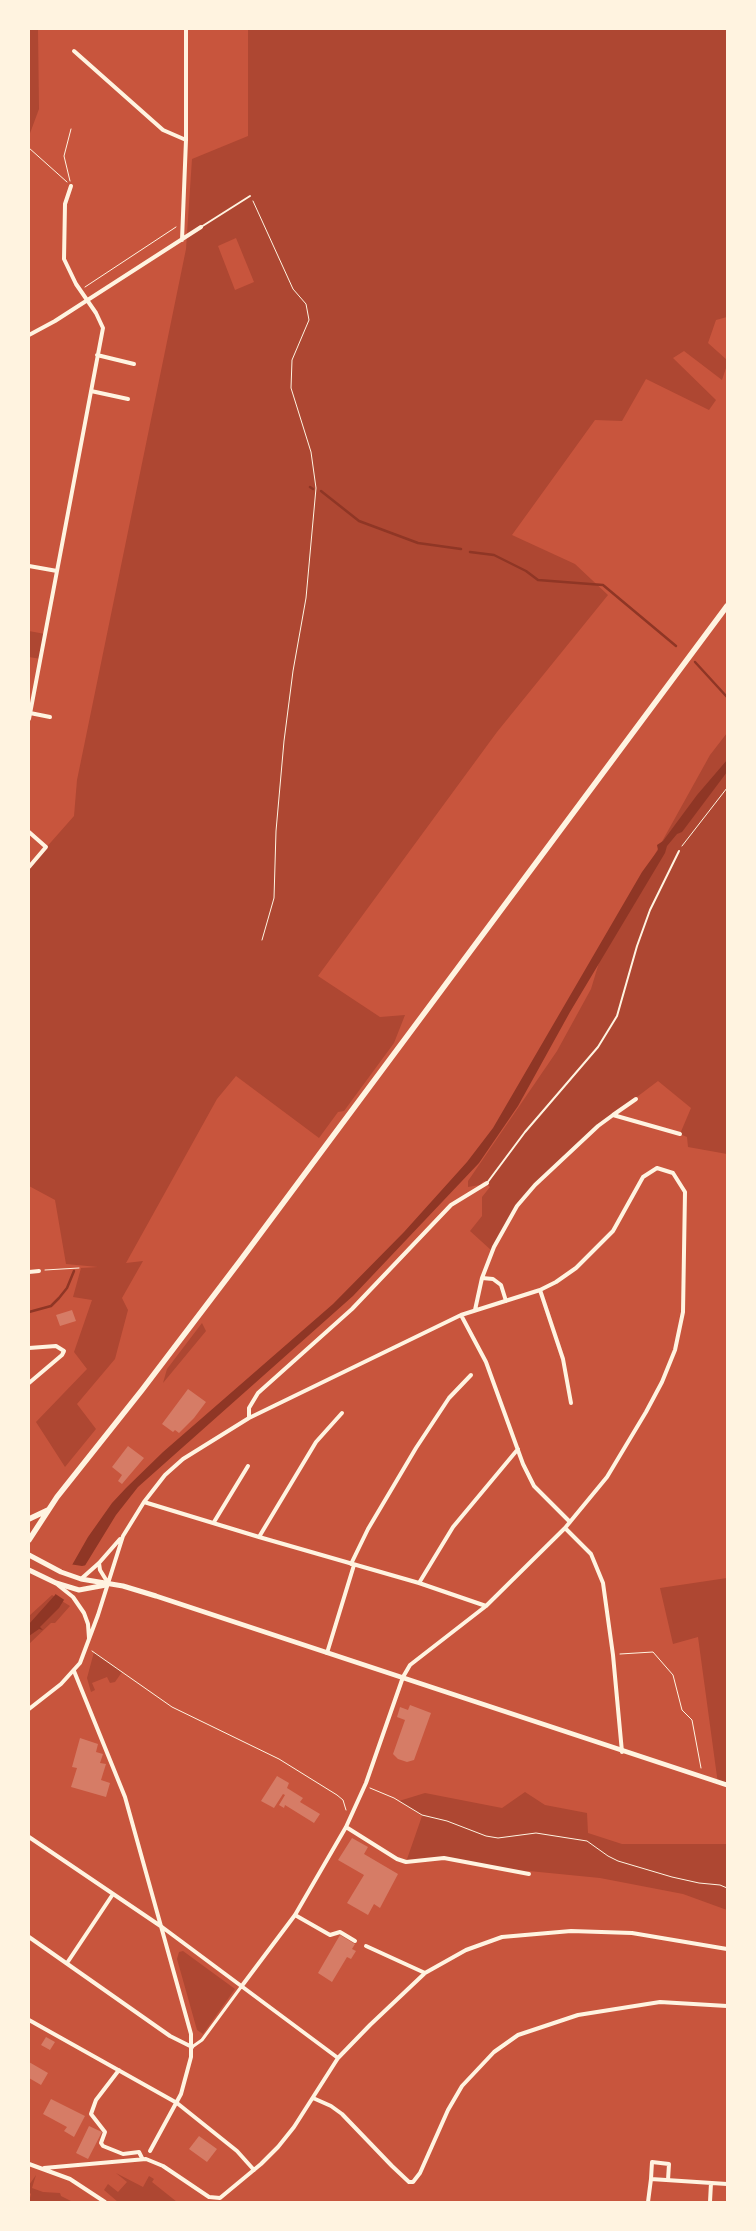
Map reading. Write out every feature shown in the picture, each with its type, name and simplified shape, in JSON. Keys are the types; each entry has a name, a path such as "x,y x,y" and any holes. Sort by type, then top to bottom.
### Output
{"main road":[{"path":"29,1540 48,1510 240,1261 727,606"},
{"path":"29,1519 48,1510"}],"street":[{"path":"182,240 186,140 186,29"},
{"path":"74,51 163,130 186,140"},
{"path":"29,719 102,328 96,313 70,274 64,259 65,204 72,186"},
{"path":"29,335 55,322 201,227"},
{"path":"98,355 134,364"},
{"path":"91,390 128,399"},
{"path":"29,566 57,571"},
{"path":"29,711 50,717"},
{"path":"29,832 46,847 29,867"},
{"path":"475,1310 482,1278 494,1247 517,1206 530,1190 570,1151 613,1115 636,1099"},
{"path":"613,1115 680,1134"},
{"path":"81,1579 99,1563 123,1536 144,1502 165,1475 183,1459 249,1418 461,1315 540,1290 556,1282 600,1246 613,1231 643,1177 657,1168 673,1173 685,1192 683,1312 675,1350 662,1382 637,1429 607,1477 565,1528 486,1606 412,1662 403,1677 366,1784 346,1827 295,1915 202,2040 192,2047"},
{"path":"249,1418 249,1408 258,1392 352,1308 451,1205 487,1183"},
{"path":"29,1272 39,1271"},
{"path":"482,1278 493,1279 501,1285 506,1301"},
{"path":"540,1290 563,1359 571,1403"},
{"path":"461,1315 486,1362 534,1486 570,1522"},
{"path":"29,1348 56,1346 64,1351 62,1355 29,1383"},
{"path":"327,1653 353,1565 368,1529 416,1448 449,1398 471,1375"},
{"path":"259,1538 316,1442 342,1413"},
{"path":"419,1583 453,1527 519,1450"},
{"path":"214,1522 248,1466"},
{"path":"144,1502 214,1522 259,1538 419,1583 486,1606"},
{"path":"565,1528 591,1554 603,1584 613,1655 622,1752"},
{"path":"29,1709 74,1671 80,1663 87,1648 123,1536"},
{"path":"29,1555 61,1572 81,1579 140,1591 403,1677 622,1752 727,1785"},
{"path":"99,1563 100,1570 108,1584"},
{"path":"29,1570 56,1583 79,1590 108,1584"},
{"path":"56,1583 73,1597 84,1612 88,1624 89,1641"},
{"path":"74,1671 125,1797 188,2019 192,2047 185,2083 177,2103 150,2151"},
{"path":"346,1827 397,1859 406,1862 444,1858 529,1874"},
{"path":"29,1837 162,1927 338,2058"},
{"path":"67,1962 113,1894"},
{"path":"295,1915 330,1935 340,1932 355,1941"},
{"path":"220,2198 254,2170 286,2137 338,2058 425,1973 466,1950 493,1940 547,1932 632,1933 727,1949"},
{"path":"29,1937 170,2036 192,2047"},
{"path":"366,1946 425,1973"},
{"path":"313,2098 331,2106 342,2114 410,2182 415,2180 420,2173 448,2110 462,2086 494,2052 518,2035 578,2015 660,2002 727,2006"},
{"path":"29,2020 177,2103 237,2151 254,2170"},
{"path":"119,2070 96,2100 91,2114 105,2132 101,2143 103,2146 123,2154 139,2152 142,2158"},
{"path":"44,2168 142,2158 163,2166 209,2197 220,2198 224,2202"},
{"path":"648,2202 652,2162 669,2164 668,2180"},
{"path":"29,2164 44,2168 82,2186 105,2202"},
{"path":"650,2179 727,2184"},
{"path":"710,2202 711,2183"},
{"path":"207,2202 209,2197"}],"lane":[{"path":"201,227 250,196"},
{"path":"487,1183 525,1132 598,1047 618,1016 640,937 650,910 679,851"}],"path":[{"path":"71,129 64,156 72,186"},
{"path":"29,148 72,186"},
{"path":"250,196 293,289 306,304 309,320 292,360 291,388 311,452 316,488 306,598 293,671 284,741 276,831 274,898 262,940"},
{"path":"80,290 183,223"},
{"path":"679,851 727,788"},
{"path":"39,1271 79,1268"},
{"path":"87,1648 172,1706 279,1759 337,1795 344,1800 346,1812 351,1816"},
{"path":"622,1654 653,1652 673,1675 682,1710 692,1720 701,1768 700,1776"},
{"path":"366,1784 371,1789 394,1798 419,1814 447,1821 476,1833 498,1838 536,1833 588,1841 618,1861 672,1877 720,1885 727,1888"}],"shaded area":[{"path":"29,29 38,29 39,109 29,136"},
{"path":"248,29 727,29 727,317 716,320 708,343 727,360 727,365 722,380 684,351 673,358 716,400 709,410 646,379 622,421 595,420 512,535 575,564 608,595 497,732 318,976 380,1017 405,1015 394,1043 344,1111 338,1112 319,1138 236,1076 217,1099 126,1263 143,1261 122,1298 128,1310 115,1359 77,1404 96,1429 65,1467 36,1422 87,1369 74,1352 92,1300 73,1297 81,1268 98,1267 66,1264 55,1200 29,1186 29,867 74,816 77,780 186,249 192,159 248,136","holes":["236,238 254,282 235,290 218,246"]},
{"path":"29,631 45,634 41,659 29,657"},
{"path":"727,733 727,1154 688,1147 687,1137 680,1134 691,1108 658,1081 613,1115 550,1169 517,1206 492,1251 470,1231 482,1216 482,1197 490,1187 484,1181 480,1185 468,1187 468,1181 557,1051 591,989 604,946 710,755"},
{"path":"727,760 727,772 682,832 677,834 667,846 665,853 570,1012 518,1106 479,1163 353,1296 138,1487 116,1515 59,1608 40,1627 43,1630 39,1629 29,1636 29,1624 55,1595 88,1537 112,1503 163,1452 333,1304 404,1232 467,1162 493,1128 642,872 658,850 657,845 663,841 697,795"},
{"path":"202,1323 206,1331 163,1383 167,1369"},
{"path":"727,1578 727,1786 718,1784 698,1637 673,1644 660,1588"},
{"path":"52,1595 70,1606 55,1623 51,1623 29,1644 29,1616"},
{"path":"94,1652 122,1672 115,1682 110,1683 107,1677 92,1683 95,1690 91,1692 87,1678"},
{"path":"525,1792 545,1805 587,1813 588,1833 622,1844 727,1844 727,1910 683,1894 600,1878 529,1871 522,1873 444,1858 406,1862 422,1816 399,1801 425,1793 502,1808"},
{"path":"183,1951 235,1989 203,2034 197,2030 177,1959 179,1952"},
{"path":"116,2173 143,2187 149,2176 154,2179 152,2182 177,2202 118,2202 104,2190 108,2184 118,2192 127,2182"},
{"path":"36,2175 32,2188 43,2192 60,2193 61,2196 73,2202 29,2202 31,2194 29,2192 29,2185"}],"pier":[{"path":"69,1564 87,1565 66,1601 54,1593"}],"building":[{"path":"72,1310 76,1321 60,1326 56,1315"},
{"path":"188,1389 206,1402 179,1433 175,1430 173,1432 162,1424"},
{"path":"128,1446 144,1458 122,1484 118,1481 122,1475 112,1467"},
{"path":"410,1705 431,1713 414,1760 407,1762 398,1759 393,1754 405,1720 397,1717 400,1707 408,1710"},
{"path":"80,1738 98,1744 96,1752 103,1754 100,1763 106,1764 101,1780 110,1783 106,1797 71,1787 77,1768 72,1767"},
{"path":"277,1776 289,1783 287,1788 303,1798 300,1802 320,1814 314,1823 285,1805 284,1808 279,1805 285,1795 283,1794 274,1808 261,1801"},
{"path":"352,1838 368,1847 364,1854 398,1874 380,1908 374,1904 368,1915 347,1903 364,1875 338,1860"},
{"path":"340,1935 355,1944 352,1949 356,1951 351,1959 347,1957 332,1982 318,1973"},
{"path":"46,2037 55,2042 50,2050 41,2045"},
{"path":"29,2062 48,2073 41,2085 29,2078"},
{"path":"51,2099 85,2116 74,2137 64,2131 67,2127 43,2114"},
{"path":"89,2126 102,2132 88,2159 76,2153"},
{"path":"199,2136 217,2149 207,2162 189,2149"}],"waterway":[{"path":"321,491 359,521 418,543 461,549"},
{"path":"470,552 494,555 526,571 538,580 603,585 676,646"},
{"path":"695,662 727,697"},
{"path":"29,1312 51,1306 67,1288 74,1271"}]}
